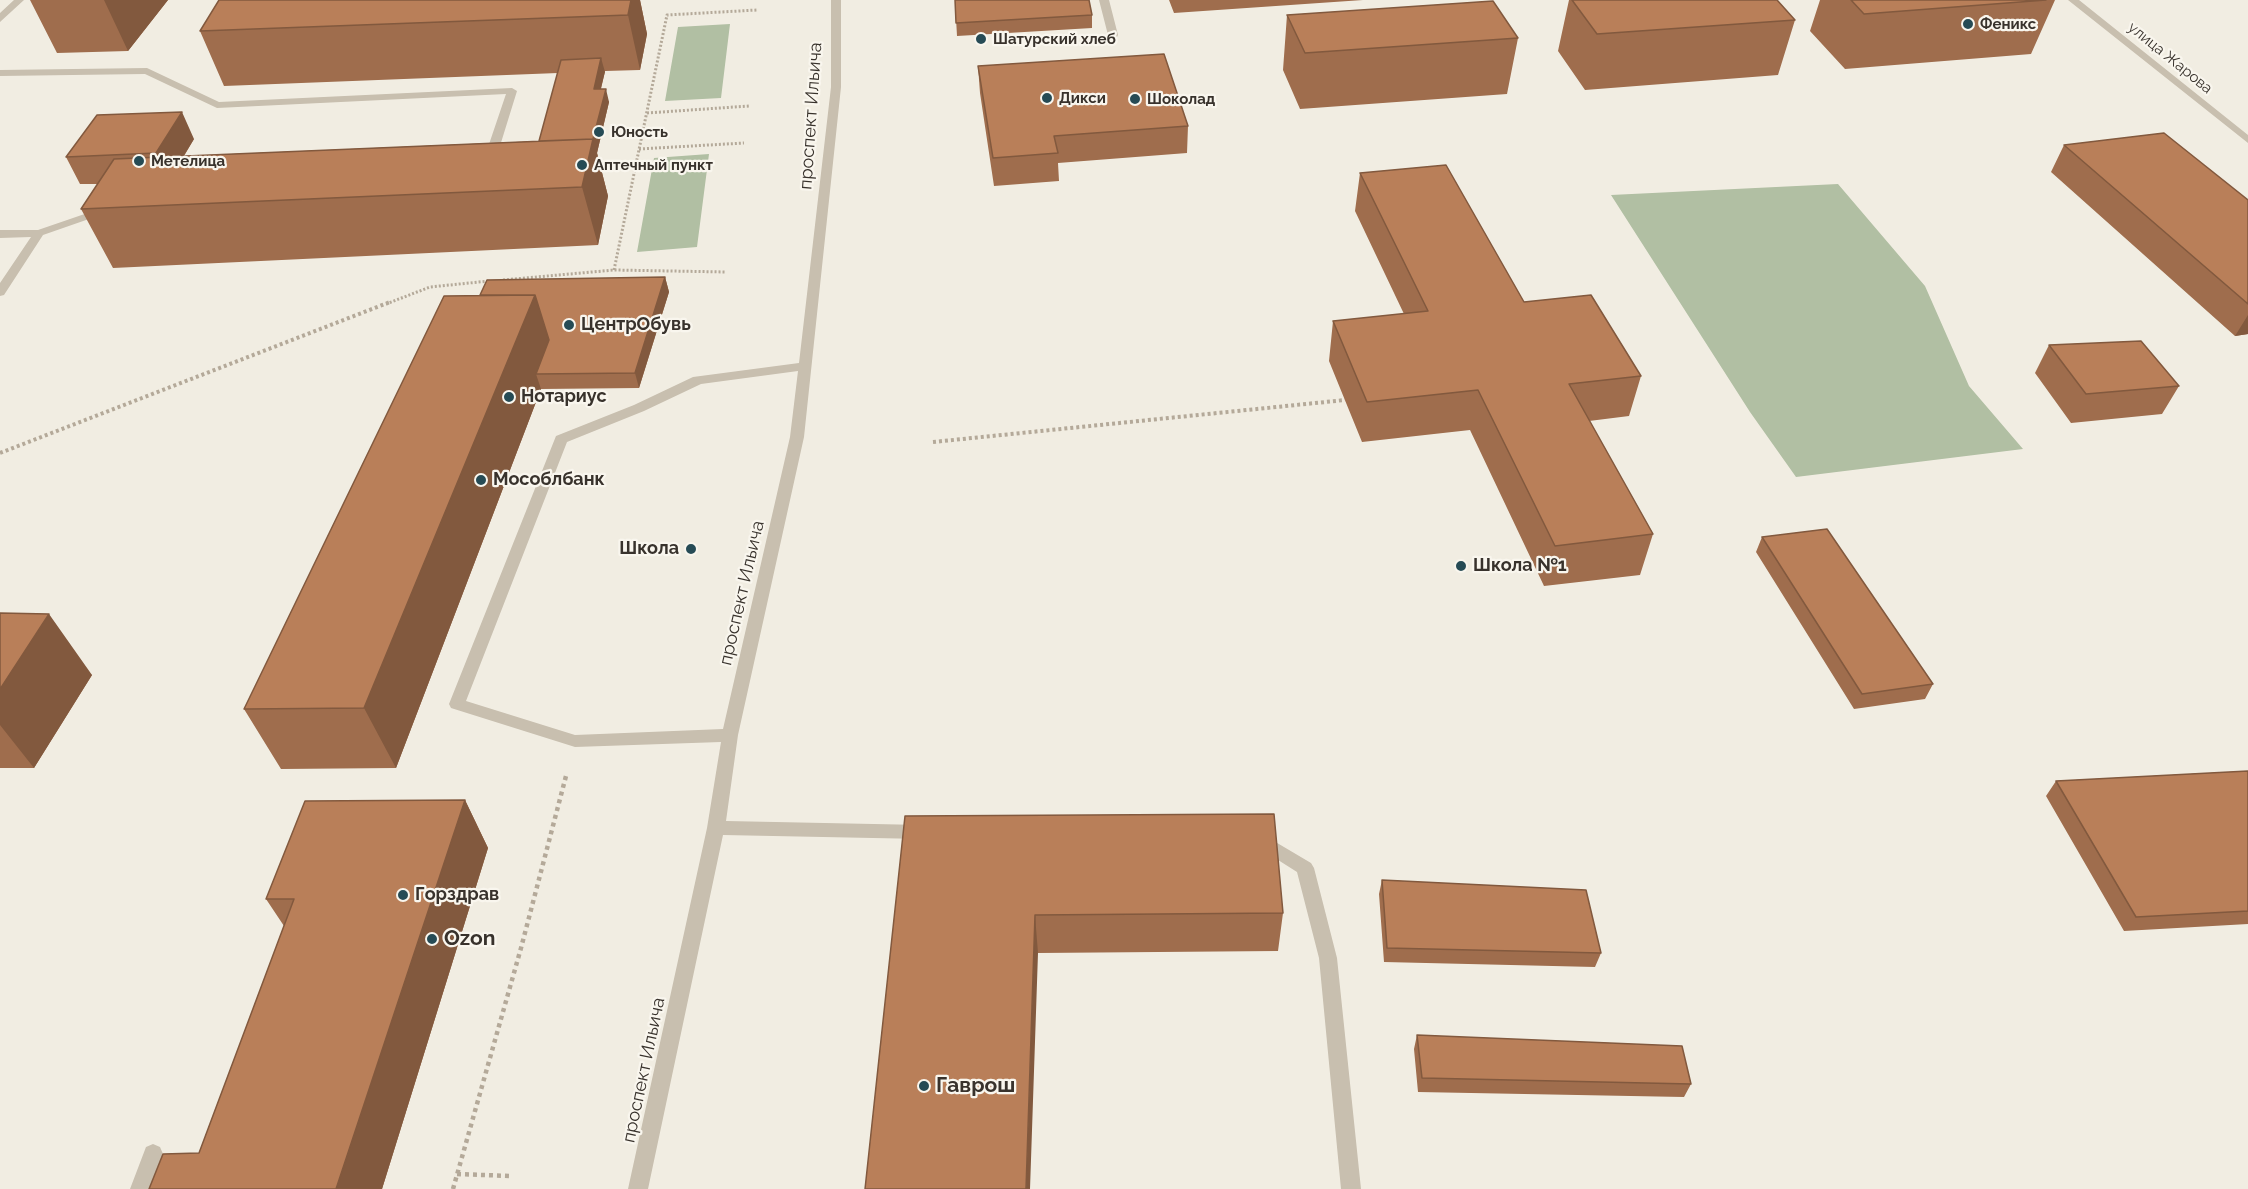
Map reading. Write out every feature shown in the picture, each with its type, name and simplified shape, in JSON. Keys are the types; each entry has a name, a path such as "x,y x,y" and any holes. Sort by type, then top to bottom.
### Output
{"street":[{"path":"0,20 19,0"},
{"name":"проспект Ильича","path":"638,1189 716,828 730,735 797,437 836,87 836,0"},
{"path":"1104,0 1113,35"},
{"name":"улица Жарова","path":"2073,0 2248,140"},
{"path":"0,73 147,71 217,105 512,91 484,178"},
{"path":"0,234 39,233 112,208"},
{"path":"0,292 39,233"},
{"path":"730,735 575,741 457,704 561,439 639,408 698,380 806,366"},
{"path":"716,828 935,832"},
{"path":"1240,840 1264,841 1305,868 1328,958 1351,1189"},
{"path":"140,1189 153,1154"}],"path":[{"path":"614,270 667,15 757,10"},
{"path":"647,112 749,106"},
{"path":"639,149 744,142"},
{"path":"0,453 430,286 614,270 726,272"},
{"path":"933,442 1345,400"},
{"path":"453,1189 521,948 575,741"},
{"path":"457,1174 511,1176"}],"green space":[{"path":"730,24 721,98 665,101 678,27"},
{"path":"709,154 697,247 637,252 654,158"},
{"path":"1838,184 1925,286 1969,386 2023,449 1796,477 1750,412 1611,195"}],"building":[{"path":"219,0 631,0 628,15 200,31"},
{"path":"955,0 1089,0 1092,15 956,23"},
{"path":"1572,0 1777,0 1795,20 1597,34"},
{"path":"1851,0 2046,0 1864,14"},
{"path":"1493,1 1518,38 1305,53 1287,15"},
{"path":"1164,54 1188,126 1054,136 1058,153 993,158 978,66"},
{"path":"601,58 594,89 606,89 593,139 539,141 561,60"},
{"path":"182,112 156,153 66,157 97,115"},
{"path":"2164,133 2248,200 2248,304 2064,145"},
{"path":"593,139 582,187 81,209 114,159"},
{"path":"1446,165 1524,302 1591,295 1641,376 1569,384 1653,534 1555,546 1478,390 1367,402 1333,321 1428,311 1360,173"},
{"path":"665,277 635,373 536,374 549,340 535,295 480,295 487,280"},
{"path":"535,295 364,708 244,709 444,296"},
{"path":"2141,341 2179,386 2086,394 2049,345"},
{"path":"1827,529 1933,684 1862,694 1762,537"},
{"path":"0,613 49,614 0,689"},
{"path":"2248,771 2248,911 2136,917 2056,781"},
{"path":"465,800 336,1189 149,1189 163,1154 199,1153 294,899 266,899 305,801"},
{"path":"1274,814 1283,913 1035,915 1026,1189 865,1189 905,816"},
{"path":"1382,880 1586,890 1601,953 1387,948"},
{"path":"1417,1035 1682,1046 1691,1084 1422,1078"}],"place":[{"name":"Феникс","path":"1968,24"},
{"name":"Шатурский хлеб","path":"981,39"},
{"name":"Дикси","path":"1047,98"},
{"name":"Шоколад","path":"1135,99"},
{"name":"Юность","path":"599,132"},
{"name":"Метелица","path":"139,161"},
{"name":"Аптечный пункт","path":"582,165"},
{"name":"ЦентрОбувь","path":"569,325"},
{"name":"Нотариус","path":"509,397"},
{"name":"Мособлбанк","path":"481,480"},
{"name":"Школа","path":"691,549"},
{"name":"Школа №1","path":"1461,566"},
{"name":"Горздрав","path":"403,895"},
{"name":"Ozon","path":"432,939"},
{"name":"Гаврош","path":"924,1086"}]}
